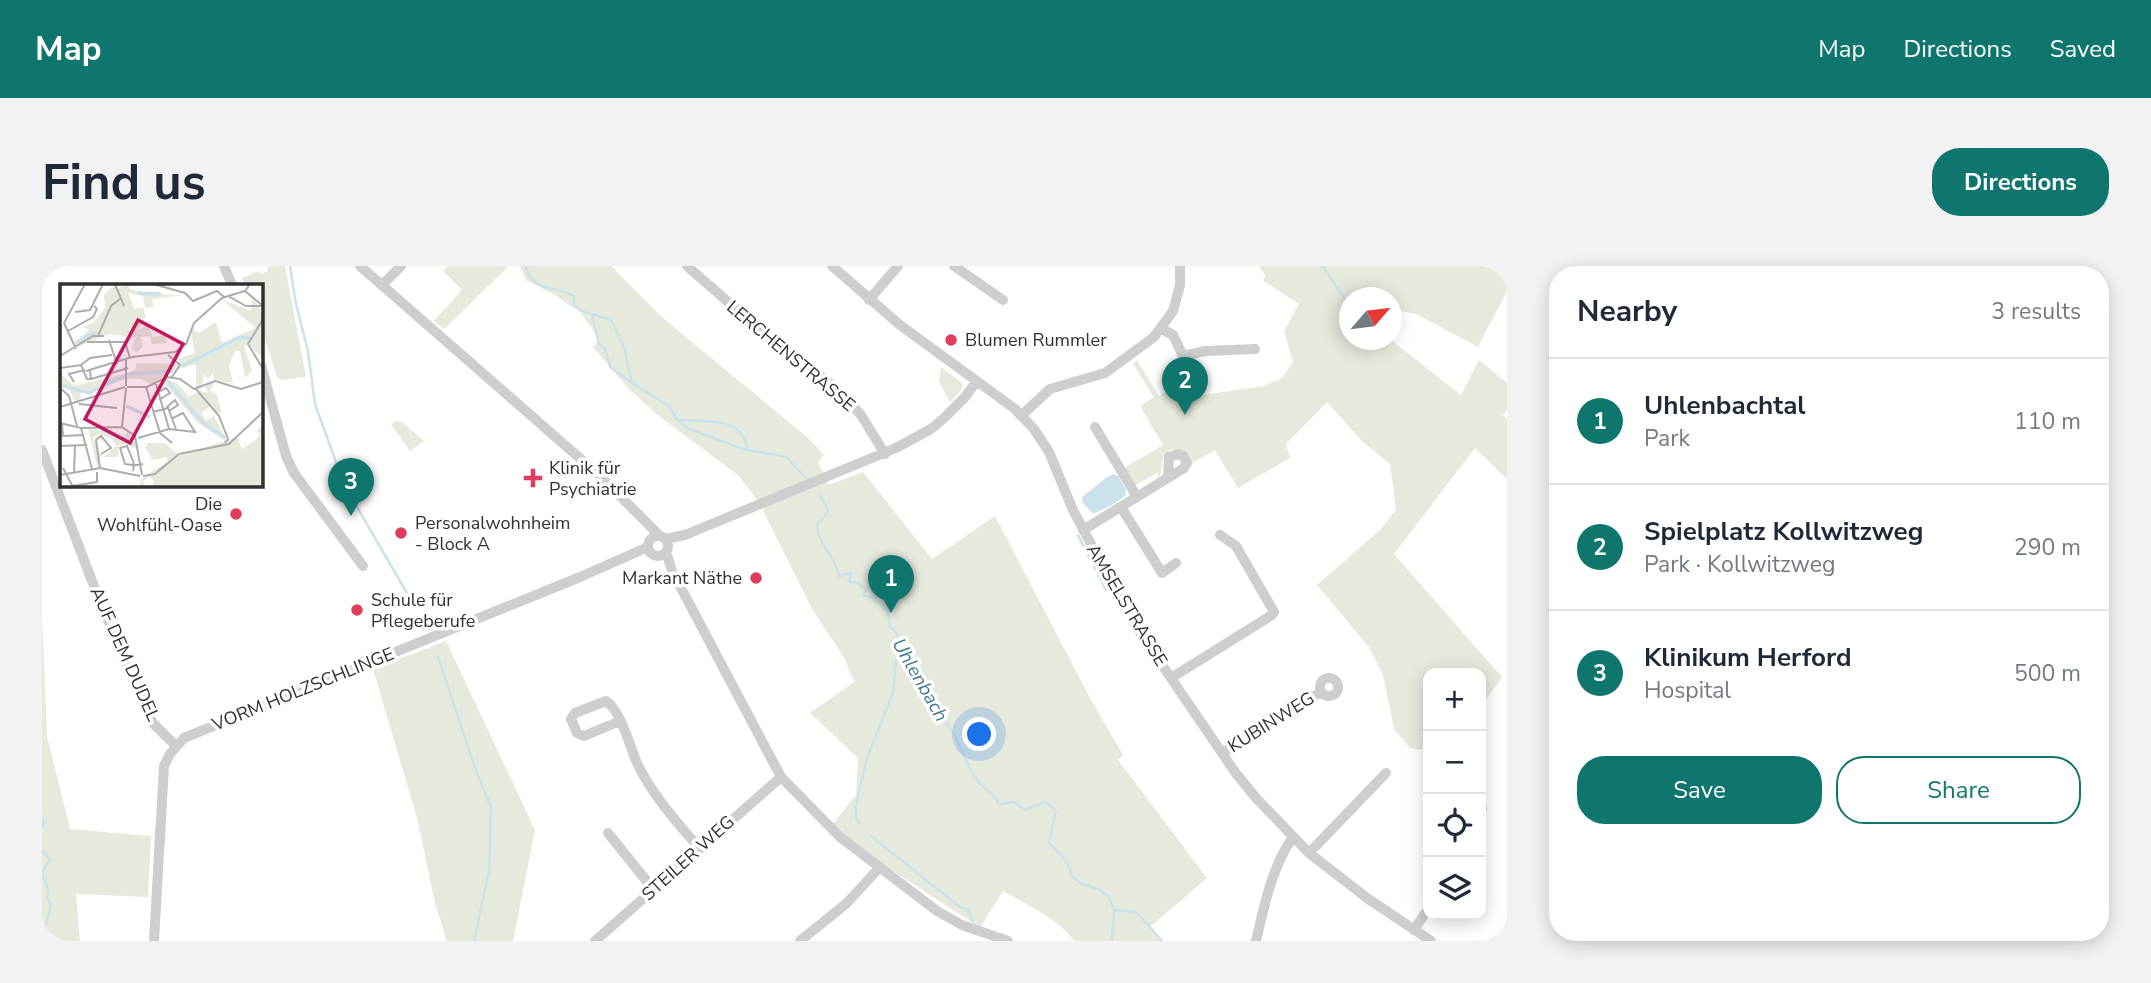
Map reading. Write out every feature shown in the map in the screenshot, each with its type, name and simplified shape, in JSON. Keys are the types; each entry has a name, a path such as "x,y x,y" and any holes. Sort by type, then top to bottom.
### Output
{"street":[{"path":"224,266 232,284"},
{"path":"360,266 599,474 637,516 673,571 781,778 820,819 937,911 962,925 1008,941"},
{"path":"382,285 401,266"},
{"name":"LERCHENSTRASSE","path":"687,266 758,328 836,388 861,415 885,454"},
{"name":"AMSELSTRASSE","path":"832,266 870,300 1021,416 1038,435 1049,452 1083,530 1124,607 1222,753 1256,798 1310,853 1367,898 1431,941"},
{"path":"870,300 898,266"},
{"path":"954,266 1003,300"},
{"path":"1021,416 1050,389 1111,370 1162,329 1173,312 1178,297 1180,266"},
{"path":"1162,329 1173,335 1181,353 1187,356 1205,351 1255,349"},
{"path":"262,369 283,446 293,472 363,566"},
{"name":"VORM HOLZSCHLINGE","path":"176,746 184,738 209,727 885,454 931,429 955,408 976,382"},
{"path":"1095,428 1137,497"},
{"name":"AUF DEM DUDEL","path":"42,450 97,594 147,713 176,746"},
{"path":"1083,530 1168,477"},
{"path":"1121,507 1162,573 1176,563"},
{"path":"1171,678 1274,612 1236,546 1220,535"},
{"name":"KUBINWEG","path":"1222,753 1321,692"},
{"path":"620,721 638,766 665,808 699,848"},
{"path":"154,941 164,766 176,746"},
{"path":"1310,853 1386,773"},
{"name":"STEILER WEG","path":"595,941 781,778"},
{"path":"608,833 653,889"},
{"path":"1256,941 1277,868 1293,837"},
{"path":"800,941 847,903 879,868"},
{"path":"1413,930 1423,916"}],"shaded area":[{"path":"285,266 306,377 282,380 277,377 262,330 262,284 245,284 242,278 258,271 261,274 268,271 267,267"},
{"path":"448,266 509,266 444,329 434,321 462,290 443,271"},
{"path":"520,266 611,266 663,318 808,438 824,455 818,462 828,485 863,472 932,559 995,516 1091,700 1123,755 1118,760 1207,878 1151,926 1163,941 1074,941 1061,926 1003,891 981,926 867,854 833,824 856,795 858,758 810,713 854,682 845,659 812,609 763,511 765,510 738,475 656,414 627,387 593,347 600,340 581,313 526,280"},
{"path":"1259,266 1507,266 1507,291 1478,347 1416,314 1402,311 1402,287 1339,287 1339,350 1402,349 1461,395 1479,360 1507,383 1507,410 1503,415 1507,419 1507,479 1475,448 1394,554 1502,677 1486,700 1486,668 1423,668 1423,750 1410,748 1394,729 1383,675 1369,647 1317,585 1382,528 1396,509 1390,464 1362,441 1327,402 1286,444 1290,458 1238,488 1215,450 1192,463 1184,451 1171,449 1163,457 1160,478 1157,473 1134,486 1124,468 1163,445 1140,406 1154,397 1133,364 1137,360 1159,396 1188,380 1196,396 1264,386 1282,378 1293,362 1284,331 1299,304 1264,281 1265,275"},
{"path":"941,367 962,383 962,389 950,402 939,382"},
{"path":"402,422 424,441 410,451 391,424"},
{"path":"42,614 47,737 70,829 151,836 148,897 76,894 80,941 42,941"},
{"path":"446,641 535,830 513,941 447,941 435,903 417,818 373,669"}],"water":[{"path":"1113,474 1118,476 1126,490 1125,496 1093,514 1083,503 1082,497"}],"waterway":[{"path":"290,266 308,351 315,404 340,473"},
{"name":"Uhlenbach","path":"525,266 534,282 566,292 574,296 574,305 583,311 611,320 624,347 632,383 669,406 676,418 687,428 743,449 786,457 806,478"},
{"path":"1323,266 1339,291"},
{"name":"Uhlenbach","path":"592,315 599,344 605,348 610,367 632,383"},
{"path":"679,420 730,425 742,435 749,451"},
{"path":"346,488 415,607"},
{"name":"Uhlenbach","path":"820,494 828,510 825,517 818,522 819,536 839,576 851,573 849,582 856,582 866,589 863,596 874,599 888,611 890,627 896,632 911,666 925,682 944,714 943,720 953,732 972,773 999,804 1014,802 1025,810 1045,802 1056,810 1049,843 1066,861 1071,875 1080,883 1098,889 1108,896 1114,910 1112,941"},
{"path":"1078,535 1084,547"},
{"path":"1088,555 1096,570"},
{"path":"1098,574 1106,590"},
{"path":"859,823 856,819 856,806 866,761 893,692 898,642"},
{"path":"438,657 491,807 489,871 474,941"},
{"path":"42,816 42,827"},
{"path":"871,836 961,908 968,909 973,922"},
{"path":"42,851 50,859 42,873"},
{"path":"42,874 49,891 47,897 51,906 45,930 50,941"},
{"path":"1114,910 1136,912 1162,941"}],"place":[{"name":"Blumen Rummler","path":"951,340"},
{"name":"Spielplatz Kollwitzweg","path":"1185,415"},
{"name":"Klinik für Psychiatrie","path":"533,478"},
{"name":"Die Wohlfühl-Oase","path":"236,514"},
{"name":"Klinikum Herford","path":"351,516"},
{"name":"Personalwohnheim - Block A","path":"401,533"},
{"name":"Markant Näthe","path":"756,578"},
{"name":"Schule für Pflegeberufe","path":"357,610"},
{"name":"Uhlenbachtal","path":"891,613"}]}
